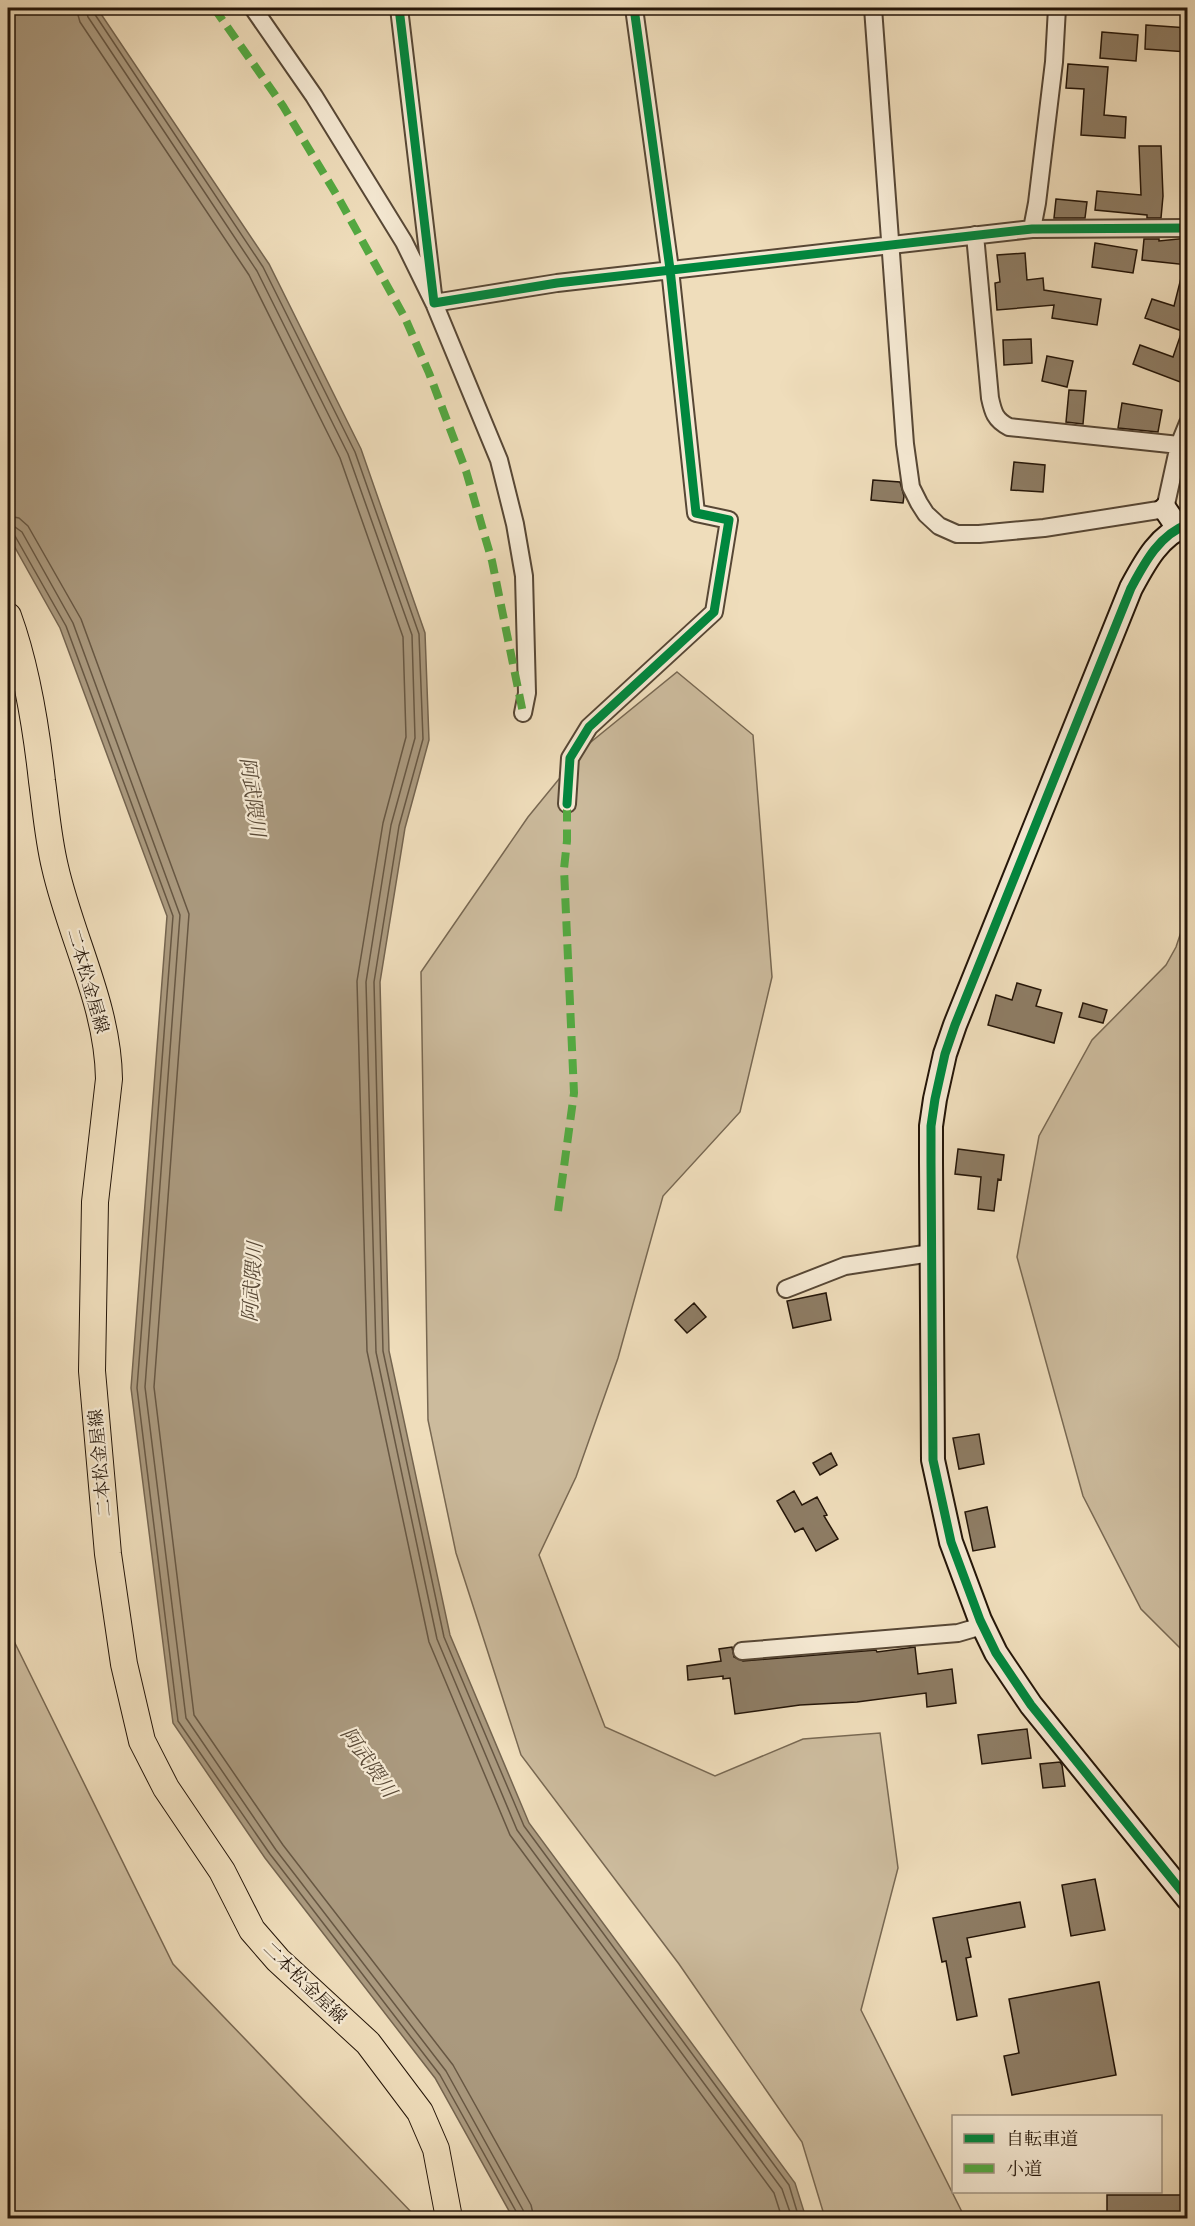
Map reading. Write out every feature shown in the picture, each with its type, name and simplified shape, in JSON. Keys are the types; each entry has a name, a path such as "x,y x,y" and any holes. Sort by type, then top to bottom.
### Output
{"main road":[{"name":"二本松金屋線","path":"8,616 32,706 46,825 55,868 99,1008 108,1061 109,1079 95,1202 92,1371 108,1554 124,1664 136,1722 142,1741 166,1788 222,1871 252,1930 285,1967 368,2043 420,2112 436,2149 449,2218"}],"street":[{"path":"253,8 315,96 404,242 435,303 499,459 515,524 524,576 527,693 523,713"},
{"path":"399,8 435,303"},
{"path":"567,804 570,758 589,727 714,612 729,520 696,513 670,269 634,8"},
{"path":"873,8 906,453 912,487 926,514 939,526 957,534 980,534 1044,528 1165,509"},
{"path":"1032,229 1054,62 1058,8"},
{"path":"435,303 556,283 1032,229 1188,228"},
{"path":"975,235 990,398 993,413 999,422 1009,427 1179,445"},
{"path":"1165,509 1179,445 1188,423"},
{"path":"1165,509 1183,526 1165,537 1156,547 1131,588 951,1034 937,1088 932,1126 933,1460 951,1542 982,1626 996,1653 1031,1705 1188,1899"},
{"path":"786,1289 846,1266 931,1253"},
{"path":"742,1651 958,1633 982,1626"}],"shaded area":[{"path":"677,672 753,735 772,977 740,1112 663,1196 618,1358 576,1477 539,1555 605,1727 715,1776 803,1739 880,1733 898,1868 861,2010 965,2218 825,2218 802,2142 679,1964 521,1755 456,1553 428,1420 421,972 528,817 586,746"},
{"path":"1187,914 1187,1655 1141,1609 1083,1496 1017,1257 1039,1136 1092,1040 1166,965 1176,947"},
{"path":"8,1629 173,1964 415,2218 8,2218"}],"water":[{"name":"阿武隈川","path":"8,8 97,8 269,264 361,449 425,633 429,740 405,828 380,982 389,1351 450,1635 529,1823 795,2183 806,2218 513,2218 435,2078 265,1858 173,1723 131,1388 167,916 60,628 8,535"}],"building":[{"path":"1146,25 1188,28 1188,52 1145,49"},
{"path":"1102,32 1138,35 1136,61 1100,58"},
{"path":"1068,64 1108,67 1104,115 1126,117 1125,138 1081,135 1084,89 1066,88"},
{"path":"1139,146 1161,146 1163,196 1161,218 1095,210 1097,191 1141,195"},
{"path":"1056,199 1087,202 1085,218 1054,218"},
{"path":"1188,238 1188,265 1142,260 1144,239 1159,239 1159,241"},
{"path":"1095,243 1137,250 1133,273 1092,267"},
{"path":"1025,253 1027,280 1043,278 1044,290 1101,299 1097,325 1052,318 1054,305 997,310 995,283 1000,282 997,255"},
{"path":"1182,274 1188,275 1188,385 1133,364 1140,345 1173,357 1182,331 1145,318 1152,299 1174,306"},
{"path":"1031,339 1032,363 1004,365 1003,340"},
{"path":"1047,356 1073,361 1067,387 1042,381"},
{"path":"1069,390 1086,391 1083,424 1066,422"},
{"path":"1122,403 1162,410 1158,432 1118,428"},
{"path":"1014,462 1045,465 1043,492 1011,490"},
{"path":"873,480 900,482 904,496 903,503 871,500"},
{"path":"1017,983 1041,990 1036,1006 1062,1013 1054,1043 988,1025 996,995 1012,1000"},
{"path":"1083,1003 1107,1010 1103,1023 1079,1017"},
{"path":"958,1149 1004,1155 994,1211 978,1209 981,1177 955,1174"},
{"path":"826,1293 831,1320 793,1328 787,1301"},
{"path":"694,1303 706,1317 687,1333 675,1320"},
{"path":"979,1434 984,1464 959,1469 953,1438"},
{"path":"831,1453 837,1465 820,1475 813,1463"},
{"path":"794,1491 802,1505 817,1497 827,1515 824,1516 838,1539 816,1551 803,1528 795,1532 777,1501"},
{"path":"987,1507 995,1547 973,1551 965,1512"},
{"path":"732,1647 734,1657 743,1661 876,1650 877,1652 915,1647 918,1674 952,1669 956,1703 927,1707 926,1693 857,1702 800,1705 735,1714 730,1678 723,1679 723,1676 688,1680 687,1666 721,1661 719,1649"},
{"path":"1027,1729 1031,1758 982,1764 978,1735"},
{"path":"1060,1762 1065,1786 1043,1788 1040,1764"},
{"path":"1095,1879 1105,1930 1071,1936 1062,1885"},
{"path":"1020,1902 1025,1927 967,1938 971,1957 966,1958 977,2016 957,2020 946,1961 942,1962 933,1918"},
{"path":"1099,1982 1116,2075 1012,2095 1004,2056 1019,2053 1009,1999"},
{"path":"1107,2195 1188,2195 1188,2218 1107,2218"}],"marked path":[{"path":"214,8 283,106 339,199 405,318 429,373 466,471 492,561 523,713"},
{"path":"558,1211 574,1093 564,869 567,804"}],"cycle path":[{"path":"399,8 434,303 557,283 1032,229 1188,228"},
{"path":"567,804 570,758 589,727 714,612 729,520 696,513 670,269 634,8"},
{"path":"1188,524 1161,542 1131,588 955,1025 945,1054 931,1126 933,1460 951,1542 980,1620 996,1653 1031,1705 1188,1899"}]}
